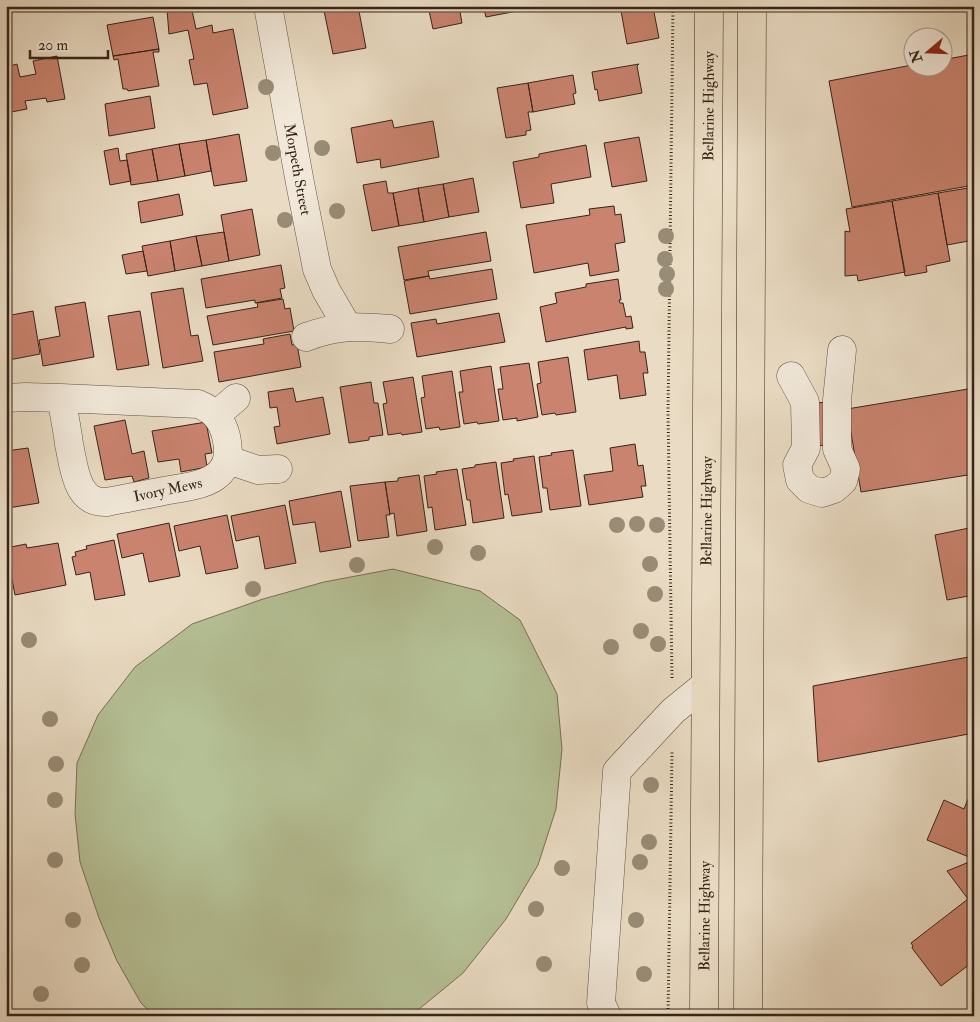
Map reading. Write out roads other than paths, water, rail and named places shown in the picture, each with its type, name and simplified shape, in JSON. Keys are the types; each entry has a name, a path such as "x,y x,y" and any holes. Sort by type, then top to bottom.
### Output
{"highway":[{"name":"Bellarine Highway","path":"704,1016 709,6"},
{"path":"748,1016 755,7"}],"street":[{"name":"Morpeth Street","path":"268,6 317,269 326,290 347,326"},
{"path":"306,337 322,331 347,326 390,329"},
{"path":"791,376 805,402 806,448 797,465 800,480 809,489 822,492 834,489 842,481 846,469 837,449 837,400 842,350"},
{"path":"6,398 25,397 191,403 206,407 226,407 225,430 228,460 258,470 278,469"},
{"name":"Ivory Mews","path":"61,398 76,477 84,494 97,502 107,502 200,485 216,477 228,460"},
{"path":"599,1011 617,771 673,711 705,685"}]}
